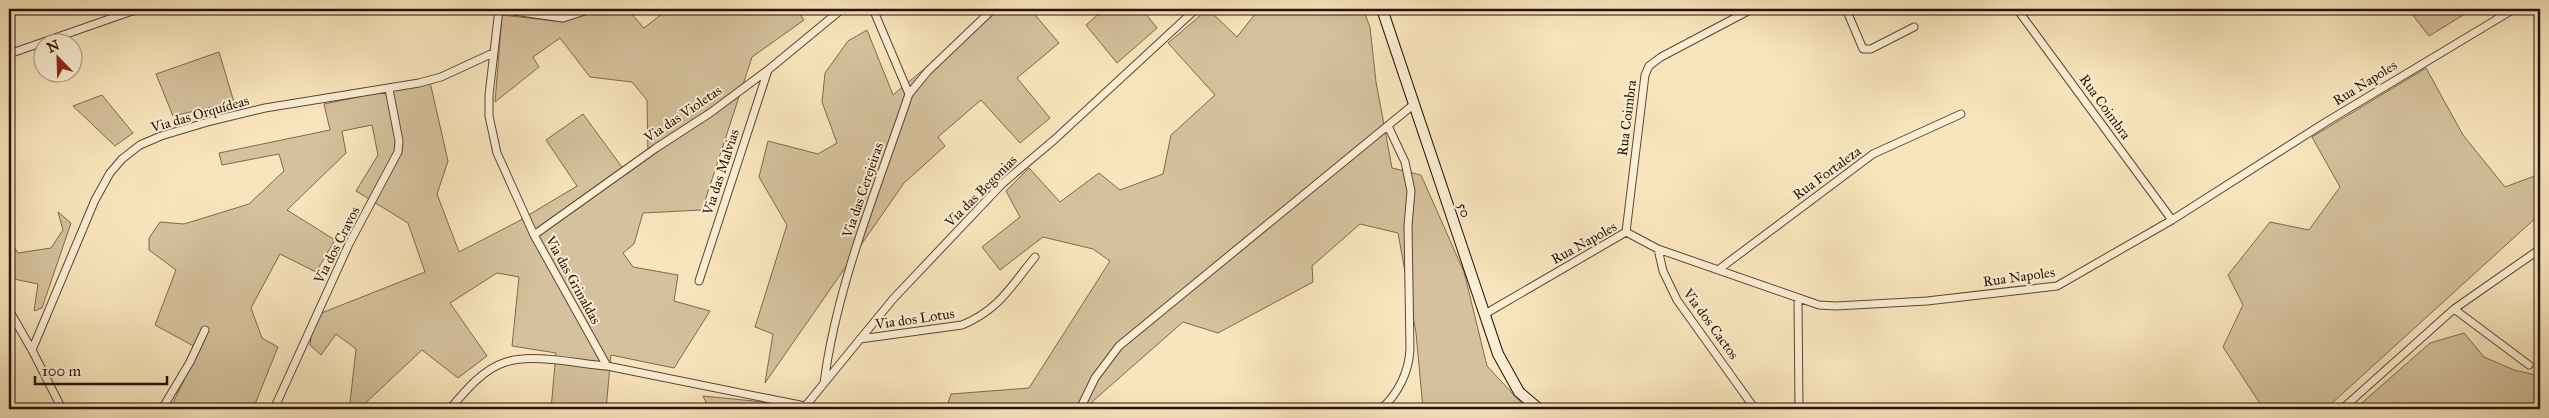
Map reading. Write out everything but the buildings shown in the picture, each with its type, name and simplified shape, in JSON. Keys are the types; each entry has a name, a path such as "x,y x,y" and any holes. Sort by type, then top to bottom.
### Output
{"main road":[{"name":"50","path":"1385,10 1413,105 1498,354 1519,392 1539,409"}],"street":[{"path":"9,54 138,9"},
{"path":"499,9 562,18 591,9"},
{"name":"Via das Grinaldas","path":"499,9 489,95 492,136 503,170 534,235 607,366"},
{"name":"Via das Violetas","path":"534,235 656,148 710,113 768,70 842,9"},
{"path":"873,9 909,94 928,72 993,9"},
{"name":"Via das Begonias","path":"806,408 893,299 1003,183 1054,140 1196,9"},
{"name":"Rua Coimbra","path":"1626,232 1645,74 1649,66 1661,57 1752,9"},
{"path":"1846,9 1863,49 1871,49 1914,27"},
{"name":"Rua Coimbra","path":"2017,9 2172,220"},
{"name":"Rua Napoles","path":"1485,314 1626,232 1658,249 1798,299 1819,304 1855,305 1927,301 2057,286 2172,220 2326,122 2514,9"},
{"name":"Via das Orquídeas","path":"32,350 95,200 110,173 122,159 140,145 161,136 210,121 265,108 389,89 442,77 493,53"},
{"name":"Via das Malvias","path":"699,281 768,70"},
{"name":"Via dos Cravos","path":"274,409 349,244 398,152 399,141 389,89"},
{"name":"Via das Cerejeiras","path":"823,385 827,355 855,251 909,94"},
{"path":"1080,409 1095,378 1119,346 1413,105"},
{"name":"Rua Fortaleza","path":"1718,270 1873,154 1961,114"},
{"path":"1381,409 1390,401 1405,375 1409,363 1410,349 1408,226 1411,191 1404,162 1388,126"},
{"name":"Via dos Cactos","path":"1658,249 1663,272 1677,300 1756,409"},
{"path":"2342,409 2454,310 2540,249"},
{"name":"Via dos Lotus","path":"860,339 953,327 978,319 997,305 1035,257"},
{"path":"1798,299 1799,409"},
{"path":"9,310 62,409"},
{"path":"2454,310 2529,365"},
{"path":"162,409 190,362 205,330"},
{"path":"450,409 478,379 505,362 538,360 607,366 806,408"}],"shaded area":[{"path":"598,9 627,9 644,28 668,9 796,9 804,20 752,57 702,210 643,213 634,244 623,253 633,267 678,275 674,301 710,311 674,368 611,355 606,409 551,409 556,353 512,346 519,277 497,273 450,303 487,356 458,378 422,350 359,409 350,403 356,349 336,334 321,355 310,345 314,316 425,272 408,223 356,191 378,155 372,125 342,131 346,153 287,210 335,240 316,272 280,254 251,308 262,338 278,347 253,409 170,409 199,349 155,325 176,270 149,250 149,238 160,222 184,224 249,204 284,171 279,154 222,165 219,153 330,130 324,104 430,82 448,161 437,194 459,252 517,222 577,186 546,140 583,114 627,174 648,158 647,100 632,82 590,77 560,38 533,57 539,67 495,102 502,15 563,22"},
{"path":"996,9 1030,9 1059,43 1017,78 1050,118 1020,143 981,100 938,137 945,146 904,183 765,383 773,334 755,327 787,225 759,177 768,141 818,154 837,143 822,102 825,73 848,41 867,30 893,95"},
{"path":"1104,9 1142,9 1157,28 1117,63 1086,25"},
{"path":"1208,9 1237,37 1259,9 1363,9 1370,27 1376,82 1392,168 1421,175 1464,272 1487,366 1527,409 1423,409 1416,333 1398,233 1360,224 1312,266 1313,282 1218,333 1183,322 1093,401 1092,409 946,409 951,394 1029,388 1110,261 1093,249 1043,237 1000,270 982,247 1020,217 1006,191 1029,168 1060,202 1099,173 1120,190 1163,174 1171,135 1215,95 1168,43"},
{"path":"2408,9 2473,9 2429,36"},
{"path":"219,52 234,102 173,116 156,74"},
{"path":"2426,68 2463,135 2505,187 2540,174 2540,214 2331,404 2313,409 2261,409 2259,402 2223,347 2243,305 2228,275 2270,222 2309,230 2340,187 2312,137"},
{"path":"102,95 133,133 115,146 73,106"},
{"path":"58,212 71,223 42,308 34,311 38,284 9,278 9,240 18,253 51,248 63,230"},
{"path":"2464,333 2484,357 2514,370 2540,376 2540,409 2355,409 2430,343"},
{"path":"703,396 784,404 793,409 709,409"}]}
